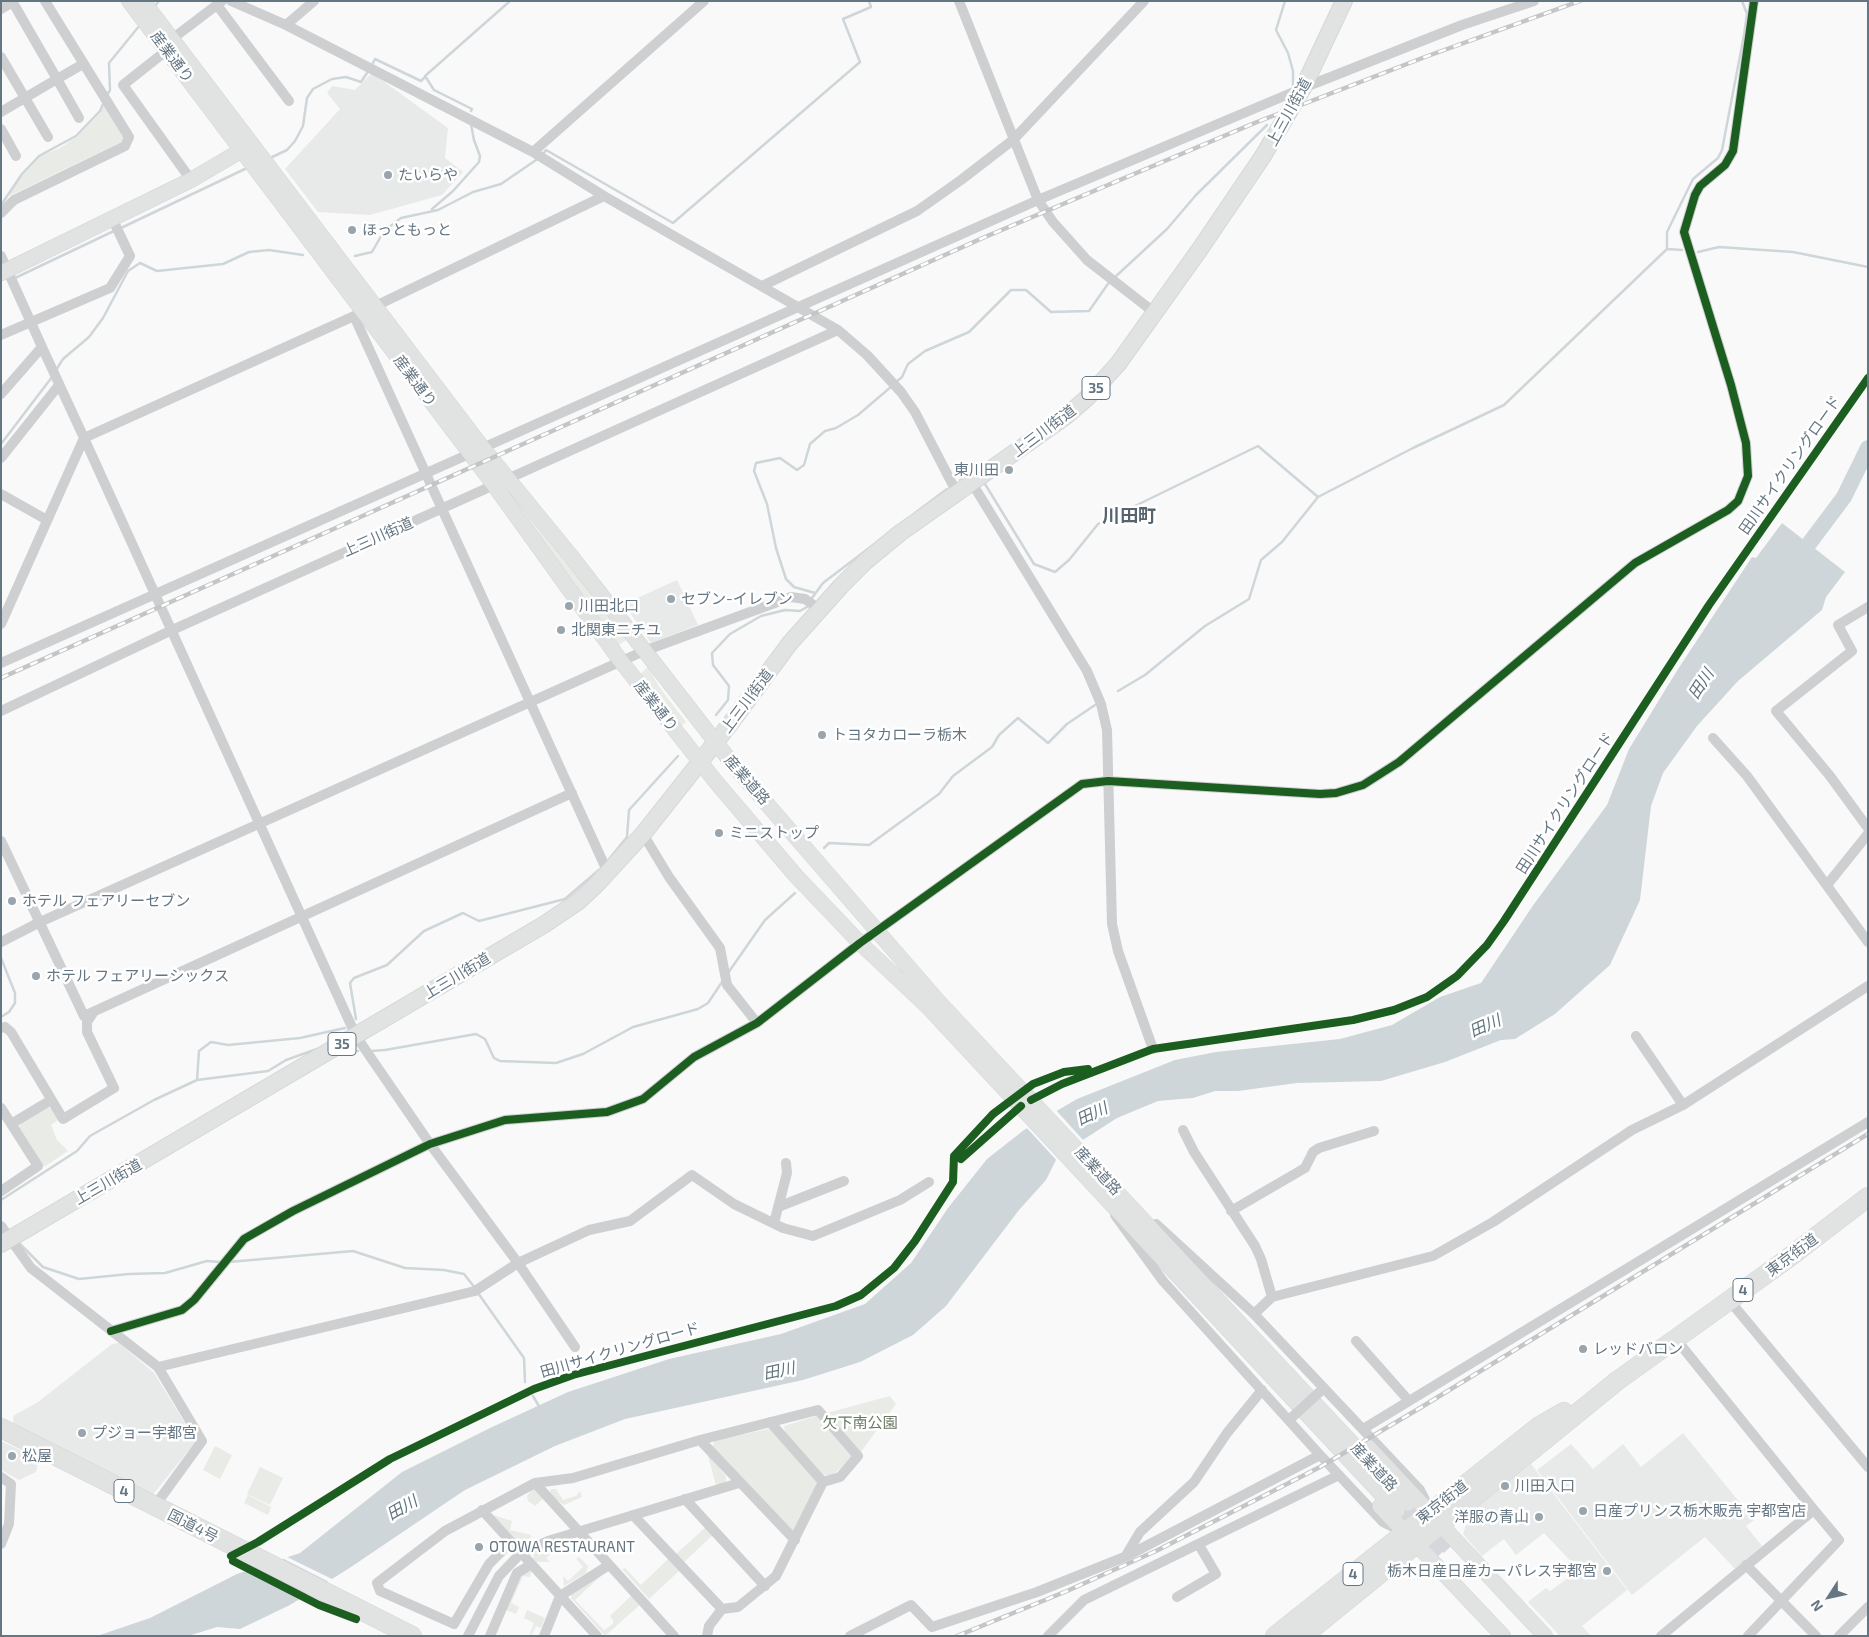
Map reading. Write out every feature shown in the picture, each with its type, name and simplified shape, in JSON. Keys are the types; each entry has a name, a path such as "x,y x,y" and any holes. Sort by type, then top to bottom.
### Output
{"highway":[{"name":"東京街道","path":"1275,1636 1410,1539 1675,1338 1787,1260 1868,1197"},
{"name":"国道4号","path":"1,1428 412,1636"},
{"name":"東京街道","path":"1303,1636 1410,1539"}],"main road":[{"name":"上三川街道","path":"4,1237 356,1036 558,916 579,901 608,873 643,834 819,609 883,547 1047,431 1087,398 1118,364 1244,186 1303,88 1344,1"}],"street":[{"path":"3,208 14,200 125,146 129,137 45,1"},
{"name":"産業通り","path":"129,1 169,45 247,148 364,311 501,482 571,556 715,743"},
{"name":"産業通り","path":"143,1 169,45"},
{"path":"231,1 286,25 533,152 604,196 838,330 867,355 901,392 915,412 957,493"},
{"path":"286,25 314,1"},
{"path":"533,152 704,1"},
{"path":"959,1 1038,200 1053,222 1087,260 1155,313"},
{"path":"762,286 917,211 1013,140 1144,1"},
{"path":"1,663 797,305 1038,200 1303,88 1462,25 1534,1"},
{"path":"111,1331 182,1310 194,1300 244,1239 293,1211 430,1144 506,1120 607,1112 643,1100 694,1057 756,1023 860,943 1082,784 1108,781 1306,794 1336,792 1363,784 1399,762 1635,563 1728,510 1738,501 1748,476 1746,443 1731,385 1684,232 1694,195 1700,186 1725,165 1733,151 1754,1"},
{"path":"1,9 13,2 79,118"},
{"path":"191,180 123,85 220,3 289,101"},
{"path":"1,57 48,137"},
{"path":"1,112 83,64"},
{"path":"1,129 16,156"},
{"path":"247,148 191,180 112,218 4,266 356,1036 430,1144 518,1263 575,1347"},
{"path":"1,624 84,438 364,311 604,196"},
{"path":"1,335 110,288 130,256 112,218"},
{"path":"364,311 426,473 608,873"},
{"name":"上三川街道","path":"1,711 170,631 838,330"},
{"path":"1,394 42,347"},
{"path":"1,458 59,385"},
{"name":"産業通り","path":"501,482 553,570 620,660 700,762"},
{"path":"972,483 1087,671 1096,690 1107,730 1112,924 1118,951 1153,1049"},
{"path":"1,494 47,520"},
{"path":"1,942 40,922 620,660 791,597 805,599 819,609"},
{"path":"1868,607 1838,625 1852,651 1776,711 1830,776 1868,828"},
{"path":"1713,738 1747,776 1868,942"},
{"name":"産業道路","path":"715,743 1031,1108 1402,1507"},
{"name":"産業道路","path":"700,762 796,876 860,943 1031,1108"},
{"path":"1,840 84,1016 572,793"},
{"path":"643,834 669,877 720,948 727,985 756,1023"},
{"path":"1826,885 1868,834"},
{"path":"1254,1314 1272,1297 1365,1271 1419,1261 1433,1256 1494,1222 1632,1130 1683,1105 1868,986"},
{"path":"1,1028 11,1032 63,1119 114,1088 87,1032 87,1022 94,1012"},
{"path":"1636,1036 1683,1105"},
{"path":"11,1124 51,1100"},
{"path":"1,1108 38,1166 1,1191"},
{"path":"1363,1430 1868,1122"},
{"path":"1183,1130 1194,1152 1261,1260 1272,1297"},
{"path":"1232,1211 1305,1168 1313,1152 1319,1148 1374,1130"},
{"path":"774,1223 787,1174 786,1163"},
{"path":"158,1367 475,1291 518,1263 589,1230 630,1221 692,1175 734,1204 774,1223 813,1236 900,1200 930,1182"},
{"path":"778,1207 844,1181"},
{"path":"1105,1188 1254,1314 1420,1490 1436,1518"},
{"path":"1105,1188 1123,1229 1163,1281 1320,1456 1383,1522 1410,1539"},
{"path":"4,1237 30,1268 158,1367 202,1441 154,1506"},
{"path":"1194,1283 1263,1337 1436,1518 1545,1636"},
{"path":"1194,1283 1242,1357 1410,1539 1503,1636"},
{"path":"1729,1300 1868,1467"},
{"path":"1675,1338 1840,1540 1748,1636"},
{"path":"1356,1341 1409,1401"},
{"path":"1289,1420 1324,1388"},
{"path":"1125,1557 1140,1532 1194,1482 1226,1433 1262,1390"},
{"path":"510,1543 489,1564 454,1624 380,1591 377,1583 445,1531 535,1483 573,1478 700,1440 818,1410 858,1456 840,1478 823,1482"},
{"path":"770,1422 823,1482"},
{"path":"700,1440 738,1483 795,1540"},
{"path":"850,1636 911,1605 932,1627 1040,1591 1125,1557 1320,1456"},
{"path":"1048,1636 1084,1600 1339,1475"},
{"path":"1,1477 11,1484 9,1524 1,1544"},
{"path":"707,1636 709,1626 722,1610 738,1608 776,1576 823,1482"},
{"path":"535,1483 580,1530 609,1565 674,1636"},
{"path":"468,1636 499,1576 520,1554 534,1546 580,1530 738,1483"},
{"path":"686,1499 765,1586"},
{"path":"482,1510 530,1565 597,1636"},
{"path":"1661,1636 1814,1510"},
{"path":"633,1515 722,1610"},
{"path":"1177,1597 1216,1574 1199,1545"},
{"path":"1515,1636 1447,1554 1532,1636"},
{"path":"490,1636 517,1573 530,1565"},
{"path":"544,1636 560,1596 609,1565"},
{"path":"1746,1565 1816,1636"},
{"path":"1844,1634 1868,1607"}],"shaded area":[{"path":"372,73 448,128 445,158 463,172 442,195 370,215 318,212 285,169 340,109 327,93 332,86 355,90"},
{"path":"677,580 698,625 651,643 624,604"},
{"path":"119,1343 154,1373 196,1441 151,1497 14,1427 13,1416 38,1402 112,1344"},
{"path":"1683,1433 1754,1520 1746,1526 1762,1546 1735,1569 1705,1537 1632,1595 1537,1470 1571,1444 1593,1469 1623,1444 1641,1467"},
{"path":"1,1441 39,1459 36,1472 19,1480 1,1470"},
{"path":"1531,1464 1627,1590 1582,1626 1591,1636 1560,1636 1528,1602 1546,1588 1550,1591 1579,1570 1544,1533 1516,1555 1504,1539 1482,1556 1463,1534 1470,1513"}],"green space":[{"path":"105,103 124,136 121,142 9,196 15,184 40,156 60,148 77,137 100,113"},
{"path":"517,499 628,639 617,646 513,503"},
{"path":"648,667 660,688 686,722 679,728 638,676"},
{"path":"45,1107 51,1108 58,1120 51,1125 57,1140 68,1151 44,1167 19,1127 20,1121"},
{"name":"欠下南公園","path":"890,1396 896,1404 861,1452 827,1413"},
{"path":"816,1416 822,1418 851,1451 852,1457 832,1476 822,1475 785,1432 784,1426"},
{"path":"769,1429 774,1432 817,1480 818,1484 796,1531 790,1532 712,1448 715,1440"},
{"path":"215,1446 232,1455 220,1479 203,1470"},
{"path":"707,1453 726,1476 724,1483 716,1485"},
{"path":"260,1467 283,1478 270,1505 247,1494"},
{"path":"534,1487 544,1498 535,1506 528,1501 527,1496"},
{"path":"551,1489 556,1489 563,1500 576,1496 580,1491 582,1497 564,1505 555,1499 550,1492"},
{"path":"248,1495 271,1507 268,1515 244,1503"},
{"path":"493,1515 512,1521 510,1530 531,1535 530,1539 516,1540"},
{"path":"707,1526 714,1534 683,1563 676,1554"},
{"path":"565,1540 571,1548 571,1552 562,1543 546,1558 550,1562 536,1562 533,1558 534,1552"},
{"path":"579,1557 588,1566 586,1573 564,1586 563,1576 568,1581 583,1567 576,1558"},
{"path":"669,1558 680,1570 649,1599 622,1569 625,1568 641,1585"},
{"path":"532,1570 530,1577 523,1576 511,1603 519,1607 516,1614 506,1610 518,1576"},
{"path":"605,1572 575,1600 604,1630 613,1624 610,1616 632,1595 642,1603 605,1636 571,1598 571,1592"},
{"path":"527,1610 545,1618 541,1628 536,1626 531,1636 529,1636 534,1623 524,1618"}],"water":[{"path":"1782,523 1845,572 1826,597 1822,610 1738,681 1697,726 1663,773 1651,806 1640,900 1610,965 1555,1014 1515,1039 1501,1040 1445,1062 1381,1081 1297,1083 1238,1091 1215,1091 1193,1098 1158,1101 1117,1118 1058,1156 1046,1180 1019,1210 946,1306 913,1335 860,1362 803,1380 625,1419 555,1446 465,1490 348,1569 290,1605 240,1629 217,1627 188,1636 97,1636 150,1618 237,1574 300,1553 402,1472 568,1392 669,1359 781,1334 865,1304 911,1263 948,1208 987,1159 1024,1130 1077,1099 1175,1060 1216,1052 1340,1039 1392,1025 1440,997 1481,983 1534,904 1607,805 1629,749 1678,669 1752,557 1756,558"}],"pier":[{"path":"1055,1109 1084,1141 1060,1157 1058,1162 1025,1126"},
{"path":"285,1556 334,1580 331,1583 280,1557"},
{"path":"249,1567 308,1597 304,1599 244,1569"}],"waterway":[{"path":"154,7 159,1"},
{"path":"471,111 472,109 434,90 425,76 510,1"},
{"path":"543,154 546,150 673,223 860,62 843,19 871,7 869,1"},
{"path":"1285,1 1276,30 1288,53 1293,71 1293,85"},
{"path":"1667,249 1667,232 1693,179 1718,158 1722,150 1747,14 1742,1"},
{"path":"107,95 110,90 109,63 140,25"},
{"path":"373,63 375,59 421,81 425,77"},
{"path":"268,159 287,150 295,141 303,126 307,98 313,89 332,79 346,77 361,82 367,73"},
{"path":"1,205 22,174 39,156 76,136 100,111 104,102"},
{"path":"432,209 453,191 479,162 480,156 471,124"},
{"path":"1114,278 1167,229 1196,195 1267,125"},
{"path":"355,256 372,252 384,231 401,218 438,210 473,192 501,184 539,158"},
{"path":"121,228 247,168"},
{"path":"15,278 116,230"},
{"path":"1698,252 1719,247 1793,252 1868,267"},
{"path":"985,484 1034,564 1055,572 1069,560 1098,524 1258,446 1318,497 1413,448 1504,405 1667,249 1682,250"},
{"path":"56,370 63,359 89,337 103,318 128,271 140,263 157,271 223,264 249,252 269,250 303,255"},
{"path":"896,382 902,377 908,364 925,351 969,332 1011,290 1026,290 1051,312 1089,311 1110,281"},
{"path":"1,444 52,377"},
{"path":"815,593 794,587 786,579 776,548 767,504 754,471 756,463 780,458 797,470 804,465 810,444 825,431 836,428 858,415 892,386"},
{"name":"田川","path":"1796,561 1844,497 1868,448"},
{"path":"960,480 967,476"},
{"path":"915,513 947,489"},
{"path":"1118,691 1145,675 1205,626 1249,599 1261,560 1282,542 1318,497"},
{"path":"812,598 823,583 881,539"},
{"path":"716,715 728,700 729,686 713,665 712,653 730,634 761,616 785,610 800,611 807,607"},
{"path":"824,848 829,843 869,845 939,794 953,776 992,747 999,735 1018,718 1048,743 1067,724 1095,705"},
{"path":"609,859 627,837 629,810 678,756"},
{"path":"356,1019 350,983 354,978 387,965 424,931 463,913 479,921 565,899 600,869"},
{"path":"728,973 765,920 795,893"},
{"path":"1,958 15,993 15,1003 9,1012 1,1017"},
{"path":"371,1051 476,1034 485,1039 494,1058 500,1061 556,1063 583,1054 633,1027 698,1009 708,1003 722,982"},
{"path":"197,1080 199,1051 211,1042 228,1045 300,1038 345,1028"},
{"path":"1,1200 77,1151 90,1136 154,1100 197,1080 268,1071 286,1060 317,1049"},
{"path":"344,1051 358,1051"},
{"path":"19,1243 43,1267 79,1279 129,1274 165,1273 207,1261 221,1262"},
{"path":"229,1262 353,1251 405,1268 444,1270 464,1274 475,1288"},
{"path":"478,1293 524,1358 525,1382"},
{"path":"533,1396 540,1408"}],"tunnel":[{"path":"1408,1503 1452,1551"},
{"path":"1397,1511 1441,1558"}],"railway":[{"path":"1,678 985,237 1257,122 1425,57 1580,1"},
{"path":"957,1636 1067,1591 1158,1550 1320,1467 1420,1408 1868,1134"}],"cycle path":[{"path":"111,1331 182,1310 194,1300 244,1239 293,1211 430,1144 505,1120 607,1112 643,1099 694,1057 757,1023 860,943 1082,784 1108,781 1320,794 1336,793 1363,785 1399,762 1635,563 1728,510 1738,501 1748,476 1746,443 1731,385 1684,232 1695,195 1700,186 1725,165 1733,151 1754,1"},
{"name":"田川サイクリングロード","path":"1031,1100 1062,1084 1153,1049 1353,1020 1394,1010 1427,997 1457,976 1487,945 1504,921 1709,605 1868,378"},
{"name":"田川サイクリングロード","path":"231,1556 258,1542 390,1459 534,1389 573,1375 836,1306 861,1295 894,1268 915,1241 953,1182 954,1156 993,1114 1033,1084 1064,1072 1088,1069"},
{"path":"961,1159 1021,1106"},
{"path":"233,1561 319,1605 356,1619"}],"place":[{"name":"たいらや","path":"388,175"},
{"name":"ほっともっと","path":"352,230"},
{"name":"東川田","path":"1009,470"},
{"name":"セブン-イレブン","path":"671,599"},
{"name":"川田北口","path":"569,606"},
{"name":"北関東ニチユ","path":"561,630"},
{"name":"トヨタカローラ栃木","path":"822,735"},
{"name":"ミニストップ","path":"719,833"},
{"name":"ホテル フェアリーセブン","path":"12,901"},
{"name":"ホテル フェアリーシックス","path":"36,976"},
{"name":"レッドバロン","path":"1583,1349"},
{"name":"プジョー宇都宮","path":"82,1433"},
{"name":"松屋","path":"12,1456"},
{"name":"川田入口","path":"1505,1486"},
{"name":"日産プリンス栃木販売 宇都宮店","path":"1583,1511"},
{"name":"洋服の青山","path":"1539,1517"},
{"name":"OTOWA RESTAURANT","path":"479,1547"},
{"name":"栃木日産日産カーパレス宇都宮","path":"1607,1571"}],"district":[{"name":"川田町","path":"1129,516"}]}
